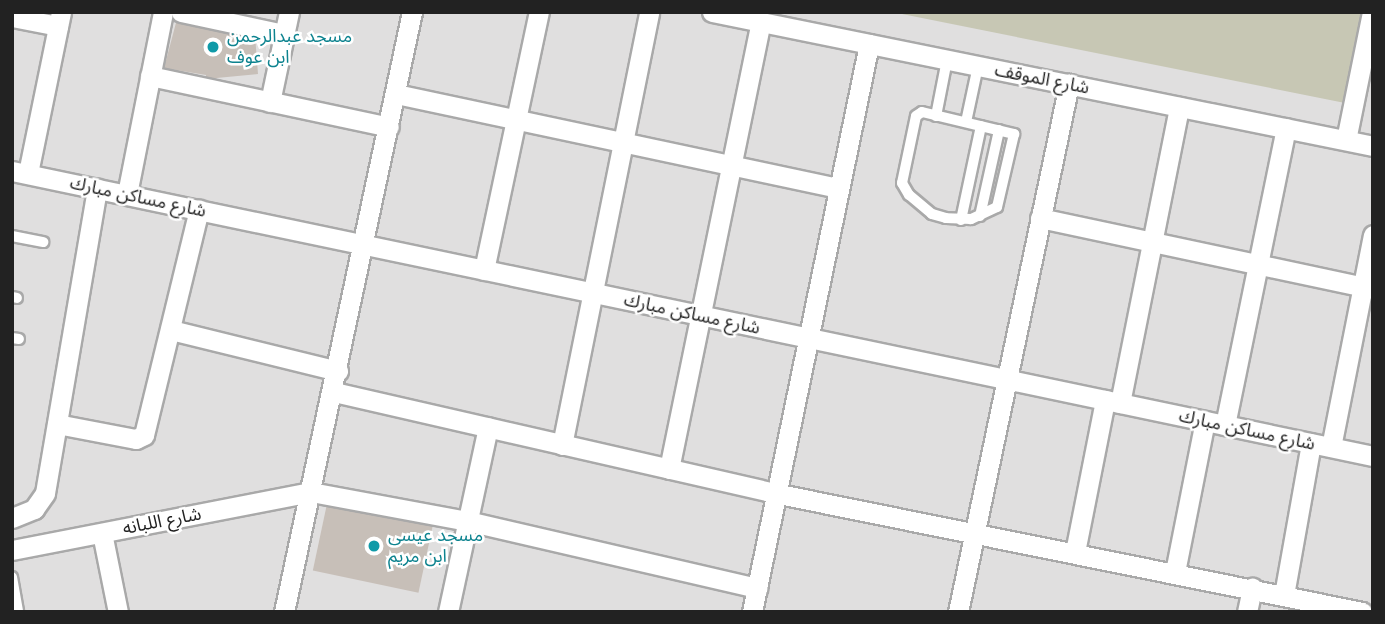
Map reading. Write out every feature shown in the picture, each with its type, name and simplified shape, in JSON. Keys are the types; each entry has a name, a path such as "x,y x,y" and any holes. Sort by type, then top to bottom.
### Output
{"street":[{"path":"127,194 163,12"},
{"path":"181,12 285,34"},
{"path":"270,102 289,12"},
{"path":"284,612 334,392 412,12"},
{"path":"484,270 539,12"},
{"path":"562,444 649,12"},
{"name":"شارع الموقف","path":"712,12 1373,146"},
{"path":"1346,140 1373,12"},
{"path":"12,17 59,19 20,172"},
{"path":"669,469 761,22"},
{"path":"752,612 774,493 869,44"},
{"path":"150,76 389,127"},
{"path":"958,612 1069,84"},
{"path":"396,94 624,139 838,188"},
{"path":"1074,552 1151,242 1179,107"},
{"path":"1225,425 1286,128"},
{"name":"شارع مساكن مبارك","path":"20,172 1373,456"},
{"path":"12,518 34,509 45,493 97,188"},
{"path":"57,424 136,439 144,435 199,210"},
{"path":"1040,218 1368,288"},
{"path":"1331,447 1368,288 1373,235"},
{"path":"171,330 338,371"},
{"path":"334,392 774,493 1175,572 1283,595 1327,608 1362,612"},
{"path":"1175,572 1205,421"},
{"path":"448,612 488,428"},
{"path":"1283,595 1311,443"},
{"path":"311,492 467,521 757,588"},
{"name":"شارع اللبانه","path":"12,550 311,492"},
{"path":"102,533 118,612"},
{"path":"1247,612 1252,589"}],"lane":[{"path":"936,116 947,60"},
{"path":"965,122 978,66"},
{"path":"916,116 936,116 1014,134 997,207 980,216 961,220 926,210 902,183 916,116"},
{"path":"961,220 981,126"},
{"path":"980,216 999,130"},
{"path":"12,236 43,242"},
{"path":"12,577 18,612"}],"shaded area":[{"path":"12,12 1373,12 1373,612 12,612"},
{"path":"892,12 1372,12 1355,105"}],"building":[{"name":"مسجد عبدالرحمن ابن عوف","path":"177,19 254,22 258,74 206,79 206,75 164,68"},
{"name":"مسجد عيسى ابن مريم","path":"328,499 434,521 418,593 313,570"}],"place":[{"name":"مسجد عبدالرحمن ابن عوف","path":"213,47"},
{"name":"مسجد عيسى ابن مريم","path":"374,546"}]}
